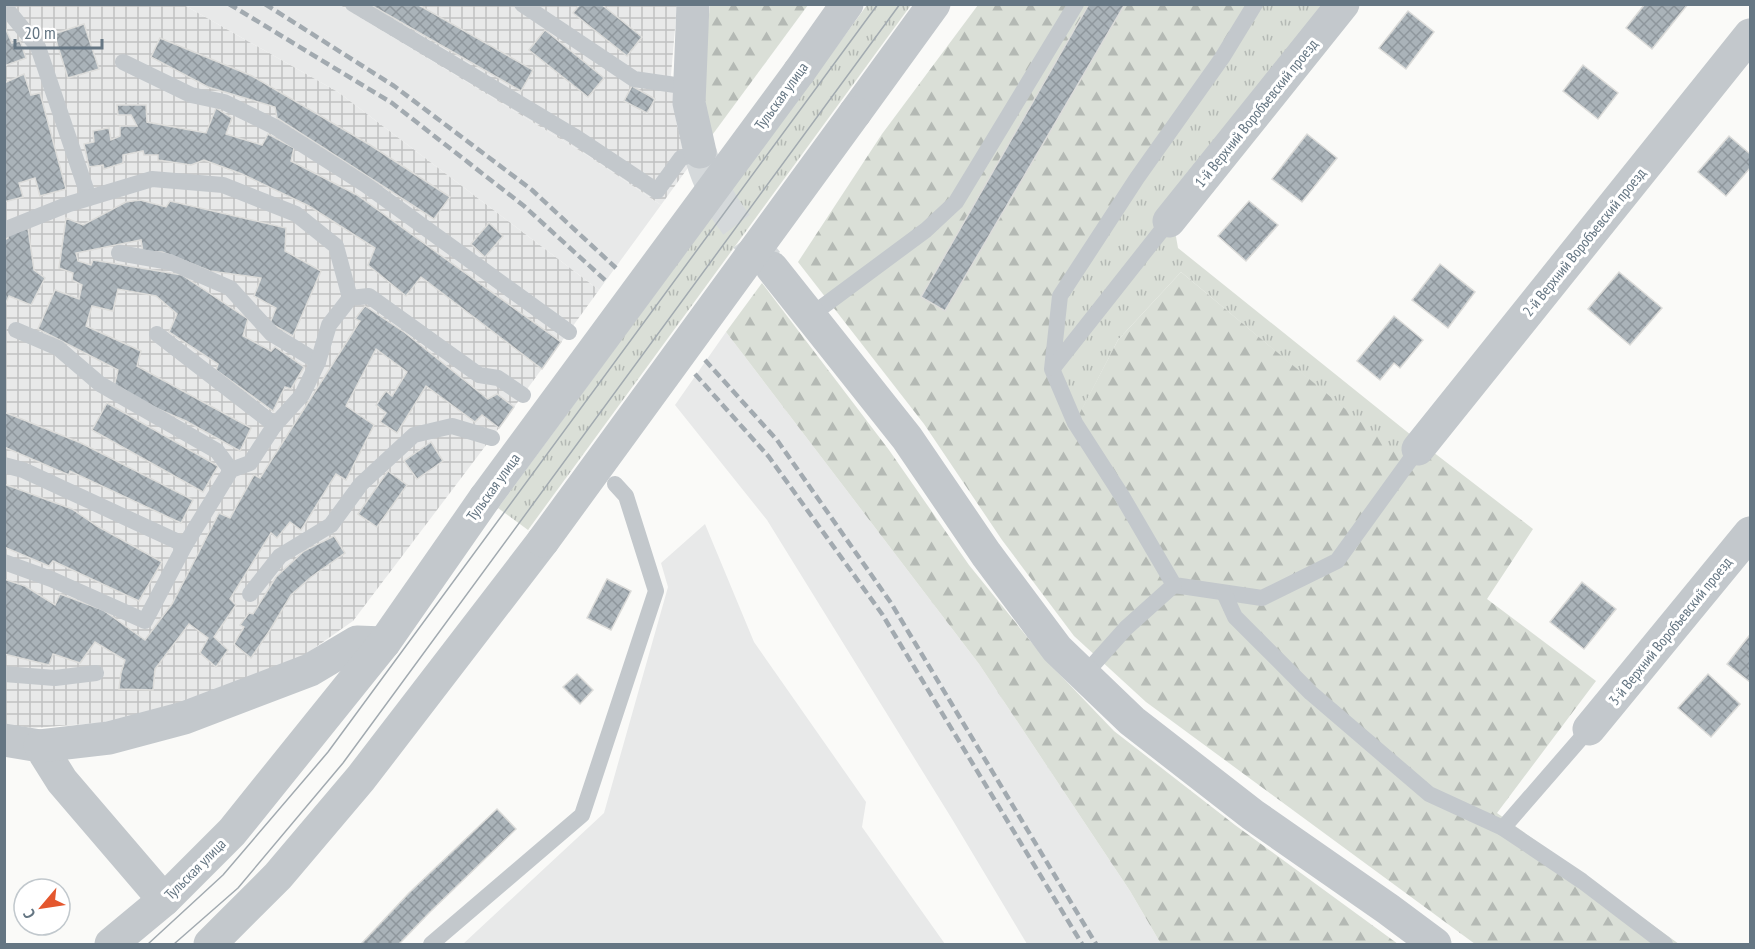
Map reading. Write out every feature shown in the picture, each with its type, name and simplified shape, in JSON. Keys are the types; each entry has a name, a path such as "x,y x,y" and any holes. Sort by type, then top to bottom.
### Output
{"street":[{"path":"693,4 689,103 700,152"},
{"name":"Тульская улица","path":"111,945 164,900 232,832 384,643 485,498 848,4"},
{"path":"210,945 278,876 361,778 543,541 934,4"},
{"name":"1-й Верхний Воробъевский проезд","path":"1169,221 1343,4"},
{"name":"2-й Верхний Воробъевский проезд","path":"1418,449 1750,35"},
{"path":"772,268 907,438 986,554 1057,650 1132,722 1253,815 1436,945"},
{"name":"3-й Верхний Воробъевский проезд","path":"1589,729 1750,533"},
{"path":"4,740 40,746 110,738 184,718 310,670 357,642 384,643"},
{"path":"40,746 62,781 164,900"}],"lane":[{"path":"353,4 574,136 657,191 681,158 700,152"},
{"path":"522,4 634,79 689,87"},
{"path":"810,316 927,230 956,202 1076,4"},
{"path":"1174,585 1122,496 1075,423 1052,369 1060,296 1137,177 1222,58 1254,4"},
{"path":"4,9 10,13 38,47 88,198"},
{"path":"123,62 191,95 224,102 275,127 366,185 569,332"},
{"path":"4,230 88,198 152,179 223,185 296,214 336,246 350,298"},
{"path":"1052,369 1169,221"},
{"path":"119,253 171,262 230,288 272,334 318,362"},
{"path":"4,562 51,579 145,621 185,545 231,470 250,463 274,425 302,395 318,362 329,325 350,298 369,296 479,375 498,378 523,395"},
{"path":"16,330 58,348 100,384 217,450 231,470"},
{"path":"157,334 274,425"},
{"path":"250,594 280,556 331,525 361,484 414,435 452,426 492,438"},
{"path":"1174,585 1262,598 1337,561 1418,449"},
{"path":"4,465 23,470 185,545"},
{"path":"431,945 582,815 656,591 626,496 615,484"},
{"path":"1084,675 1126,628 1174,585"},
{"path":"1224,593 1235,617 1311,693 1429,794 1503,828 1582,881 1665,945"},
{"path":"4,674 56,678 96,673"},
{"path":"1503,828 1589,729"}],"shaded area":[{"path":"5,5 184,5 338,92 599,290 499,428 353,621 303,656 185,708 111,722 34,728 5,725"},
{"path":"184,5 340,5 590,157 661,205 599,290 338,92"},
{"path":"340,5 677,5 671,75 677,125 690,165 661,205 590,157"},
{"path":"726,332 979,664 1130,891 1161,944 1027,944 767,520 675,405"},
{"path":"705,524 754,642 866,802 862,827 945,944 463,944 604,813 668,587 661,563"}],"green space":[{"path":"710,5 808,5 710,138 702,84"},
{"path":"867,5 911,5 528,530 498,508"},
{"path":"978,5 1255,5 1060,296 1052,369 1075,422 1118,340 1181,272 1398,453 1411,435 1533,529 1487,599 1596,681 1497,813 1679,944 1475,944 1146,702 1074,636 1002,540 924,424 798,262 882,134"},
{"path":"1255,5 1360,5 1175,231 1178,248 1411,435 1398,454 1181,272 1118,340 1075,423 1052,369 1060,296"},
{"path":"762,283 889,450 969,565 1045,659 1114,731 1235,825 1398,944 1161,944 1130,891 979,664 726,332"}],"building":[{"path":"369,4 417,4 533,70 521,91"},
{"path":"580,4 601,4 642,37 627,56 573,13"},
{"path":"1089,4 1125,4 945,311 921,297"},
{"path":"1645,4 1688,4 1652,49 1626,28"},
{"path":"1408,11 1434,32 1406,69 1379,48"},
{"path":"84,24 99,69 68,78 54,34"},
{"path":"4,25 12,43 20,41 26,58 4,66"},
{"path":"545,30 604,78 588,97 529,50"},
{"path":"160,38 252,76 370,145 450,197 434,219 277,118 275,107 208,87 151,57"},
{"path":"1583,65 1618,93 1598,119 1563,91"},
{"path":"24,74 31,95 40,93 66,189 40,196 35,178 19,183 23,197 4,202 4,83"},
{"path":"632,86 655,99 647,113 624,101"},
{"path":"117,105 146,105 147,122 206,133 216,108 232,118 226,134 262,145 268,134 294,148 291,161 357,195 561,342 542,369 421,277 406,296 368,265 375,248 309,206 242,174 204,160 191,165 158,160 158,155 144,155 143,151 123,155 123,163 104,169 103,165 89,167 84,144 94,142 93,131 109,128 111,140 120,136 120,126 137,126 131,115 118,115"},
{"path":"1307,134 1337,158 1302,202 1272,179"},
{"path":"1729,136 1750,154 1750,168 1726,196 1698,172"},
{"path":"140,200 166,207 170,201 286,228 285,251 321,271 293,336 270,323 276,308 254,296 261,278 210,271 162,252 143,252 141,240 76,253 78,261 91,265 93,260 182,275 248,319 243,336 271,351 275,347 304,367 291,389 285,387 273,411 216,370 218,364 169,332 177,314 156,296 118,289 113,311 92,306 86,326 141,351 137,366 251,428 240,451 186,421 139,401 114,387 118,370 38,329 55,290 79,299 82,285 72,280 73,273 59,268 66,218 83,225 126,202"},
{"path":"1249,201 1278,225 1246,261 1218,236"},
{"path":"489,223 503,236 485,257 471,244"},
{"path":"28,228 34,270 45,278 31,305 9,296 4,307 4,240 8,238 8,234"},
{"path":"1440,264 1475,292 1448,328 1412,300"},
{"path":"1619,272 1662,308 1630,345 1588,309"},
{"path":"365,306 404,332 488,399 497,394 514,407 499,428 482,415 475,422 426,386 397,433 380,422 386,413 376,405 386,391 392,396 407,372 376,349 346,406 374,425 346,480 336,474 301,530 290,522 277,538 271,533 230,599 236,605 214,637 228,650 216,667 200,653 208,638 189,624 155,669 153,690 119,689 125,660 95,642 80,663 53,654 49,665 4,654 4,579 25,586 55,605 60,594 103,610 145,640 172,604 219,513 230,518 254,475 260,478 360,321 355,319"},
{"path":"1394,316 1423,340 1400,368 1394,363 1380,380 1357,361"},
{"path":"107,403 218,466 203,492 92,430"},
{"path":"4,412 81,443 193,500 181,523 70,471 69,475 4,447"},
{"path":"431,442 443,461 417,479 404,461"},
{"path":"388,471 407,485 377,527 358,514"},
{"path":"4,484 72,509 97,526 162,562 139,601 53,561 49,566 4,547"},
{"path":"334,536 345,553 311,577 291,595 251,658 234,644 244,627 240,625 249,613 253,614 276,577 304,551"},
{"path":"607,579 631,591 611,630 587,618"},
{"path":"1582,582 1616,609 1584,649 1550,622"},
{"path":"1750,637 1750,682 1727,664"},
{"path":"577,674 593,690 580,704 563,687"},
{"path":"1708,674 1740,704 1711,737 1678,708"},
{"path":"497,809 516,829 399,944 361,944 409,893"}],"tunnel":[{"path":"700,152 705,169 720,200 739,228 772,268"}],"tram line":[{"path":"148,944 223,875 328,752 878,4"},
{"path":"174,944 238,888 343,763 900,4"}],"railway":[{"path":"229,4 392,103 524,206 606,281"},
{"path":"265,4 394,86 532,190 616,268"},
{"path":"705,360 777,440 891,603 1096,944"},
{"path":"695,374 769,457 882,614 1082,944"}]}
